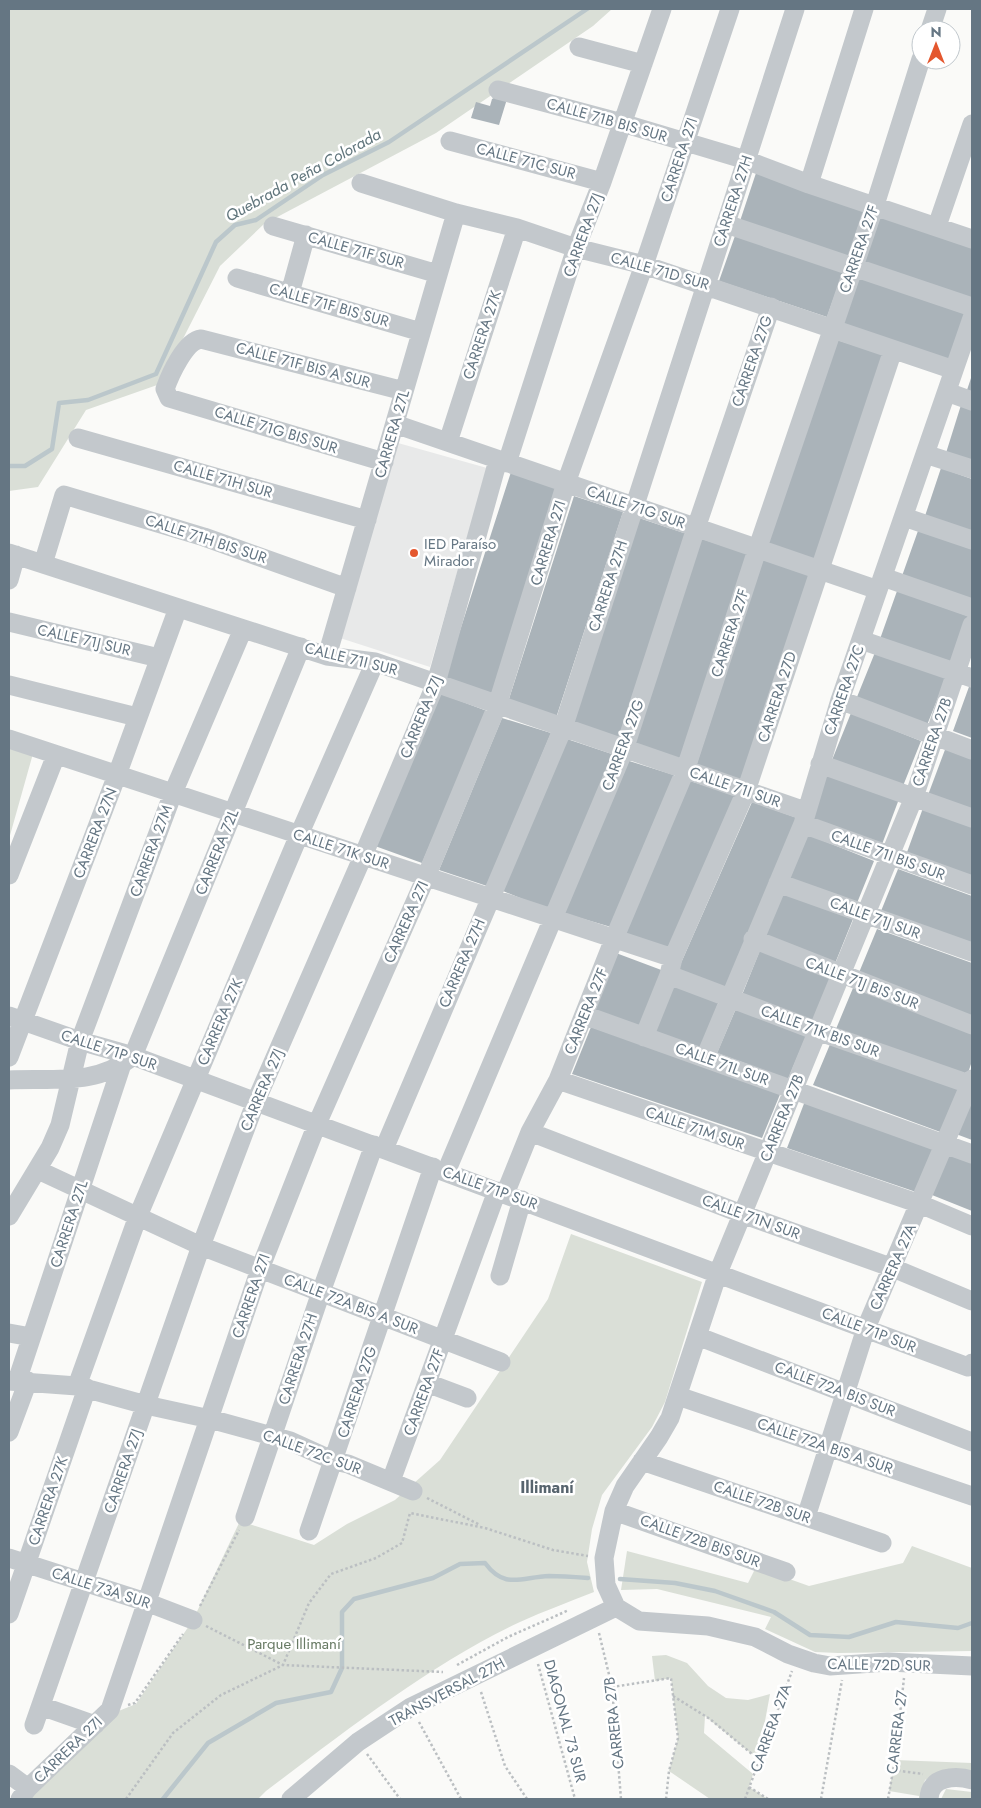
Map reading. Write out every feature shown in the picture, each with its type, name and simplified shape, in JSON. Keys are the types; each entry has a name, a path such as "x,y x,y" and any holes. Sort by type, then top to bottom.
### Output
{"street":[{"name":"CARRERA 27J","path":"34,1725 201,1246 256,1102 436,682 502,461 662,9"},
{"name":"CARRERA 27I","path":"24,1794 110,1710 260,1269 317,1124 426,877 497,706 566,483 644,265 730,9"},
{"name":"CARRERA 27H","path":"246,1517 321,1292 379,1147 490,898 563,728 633,506 795,9"},
{"path":"809,184 864,9"},
{"path":"579,47 643,64"},
{"name":"CARRERA 27F","path":"391,1481 443,1339 508,1195 530,1132 558,1080 614,939 685,771 757,550 875,205 918,70"},
{"name":"CALLE 71B BIS SUR","path":"498,90 622,123 746,160 809,184 972,239"},
{"path":"937,226 972,124"},
{"name":"CALLE 71C SUR","path":"450,141 602,182"},
{"name":"CALLE 71D SUR","path":"361,183 456,213 517,228 576,248 644,265 705,284 832,330 954,370"},
{"name":"CARRERA 27L","path":"327,656 456,213"},
{"path":"726,224 972,307"},
{"name":"CALLE 71F SUR","path":"273,226 438,274"},
{"name":"CARRERA 27K","path":"448,442 517,228"},
{"path":"290,293 306,235"},
{"name":"CALLE 71F BIS SUR","path":"238,278 422,332"},
{"name":"CARRERA 27G","path":"309,1531 382,1316 440,1170 624,750 696,528 771,307"},
{"name":"CARRERA 27C","path":"705,1058 804,818 840,700 924,454 971,327"},
{"name":"CALLE 71F BIS A SUR","path":"169,398 165,389 175,368 193,342 201,339 404,391"},
{"name":"CARRERA 27D","path":"644,1037 671,967 746,791 893,350"},
{"path":"947,392 972,401"},
{"name":"CALLE 71G BIS SUR","path":"169,398 384,462"},
{"name":"CALLE 71G SUR","path":"395,424 819,570 972,608"},
{"name":"CALLE 71H SUR","path":"78,438 367,520"},
{"path":"924,454 972,469"},
{"name":"CALLE 71H BIS SUR","path":"43,564 64,495 204,537 347,588"},
{"path":"904,516 972,540"},
{"path":"9,580 13,554"},
{"name":"CALLE 71I SUR","path":"13,554 327,656 375,662 436,682 497,706 746,791 804,818"},
{"name":"CARRERA 27N","path":"9,1056 15,1018 117,775 178,608"},
{"name":"CALLE 71J SUR","path":"9,622 159,658"},
{"name":"CARRERA 27B","path":"616,1608 606,1585 604,1558 614,1510 625,1486 665,1428 678,1396 718,1273 914,797 934,736 964,675 972,625"},
{"name":"CARRERA 27M","path":"38,1170 60,1125 80,1041 173,793 243,629"},
{"path":"861,640 964,675"},
{"name":"CARRERA 72L","path":"127,1061 233,813 301,647"},
{"name":"CARRERA 27K","path":"9,1614 18,1561 82,1387 138,1216 299,835 375,662"},
{"path":"9,685 137,717"},
{"path":"840,700 972,750"},
{"name":"CALLE 71K SUR","path":"9,739 614,939 671,967"},
{"path":"9,875 56,755"},
{"path":"820,764 972,818"},
{"name":"CALLE 71I BIS SUR","path":"804,818 889,855 972,885"},
{"name":"CALLE 71J SUR","path":"778,883 972,952"},
{"name":"CALLE 71J BIS SUR","path":"753,939 840,975 972,1025"},
{"name":"CALLE 71K BIS SUR","path":"671,967 729,998 817,1032 972,1083"},
{"name":"CALLE 71L SUR","path":"584,1015 972,1154"},
{"name":"CALLE 71P SUR","path":"15,1018 80,1041 127,1061 196,1079 970,1365"},
{"path":"11,1084 104,1074 127,1061"},
{"name":"CARRERA 27L","path":"9,1432 18,1381 31,1337 80,1189 127,1061"},
{"name":"CALLE 71M SUR","path":"558,1080 767,1154 920,1204 972,1226"},
{"name":"CARRERA 27A","path":"806,1517 866,1328 972,1083"},
{"name":"CALLE 71N SUR","path":"530,1132 742,1214 893,1268 972,1302"},
{"path":"9,1216 38,1170"},
{"name":"CALLE 72A BIS A SUR","path":"38,1170 201,1246 501,1362"},
{"path":"500,1276 508,1195"},
{"path":"9,1333 31,1337"},
{"name":"CALLE 72A BIS SUR","path":"697,1336 972,1442"},
{"name":"CALLE 72C SUR","path":"18,1381 82,1387 146,1405 210,1419 273,1436 413,1491"},
{"path":"427,1383 467,1398"},
{"name":"CALLE 72A BIS A SUR","path":"678,1396 972,1496"},
{"name":"CALLE 72B SUR","path":"642,1461 882,1543"},
{"name":"CALLE 72B BIS SUR","path":"614,1510 786,1572"},
{"name":"CALLE 73A SUR","path":"18,1561 84,1584 146,1602 193,1620"},
{"name":"TRANSVERSAL 27H","path":"291,1799 358,1742 411,1708 616,1608"},
{"name":"CALLE 72D SUR","path":"616,1608 639,1621 708,1626 755,1637 797,1658 814,1663 844,1666 888,1662 972,1666"},
{"path":"41,1706 95,1725"},
{"path":"9,1774 24,1794"},
{"path":"930,1799 931,1790 938,1781 954,1777 972,1780"}],"path":[{"path":"413,1491 485,1528"},
{"path":"126,1799 173,1733 221,1695 283,1665 309,1603 331,1574 376,1558 402,1543 410,1513 485,1528 553,1550 604,1558"},
{"path":"193,1620 283,1665 442,1673 508,1638 578,1606"},
{"name":"CARRERA 27B","path":"596,1618 612,1687 621,1799"},
{"name":"DIAGONAL 73 SUR","path":"534,1648 575,1799"},
{"name":"CARRERA 27A","path":"745,1799 758,1759 797,1658"},
{"name":"CARRERA 27","path":"888,1799 906,1664"},
{"path":"821,1799 844,1666"},
{"path":"476,1676 505,1766 527,1799"},
{"path":"612,1687 671,1678 678,1738 669,1771 666,1799"},
{"path":"673,1696 710,1719 758,1759"},
{"path":"411,1708 461,1799"},
{"path":"358,1742 400,1799"},
{"path":"893,1770 919,1773 938,1781"},
{"path":"749,1787 768,1799"}],"shaded area":[{"name":"IED Paraíso Mirador","path":"398,443 487,468 430,667 340,638"}],"green space":[{"path":"9,9 612,9 593,26 436,133 264,224 220,266 160,384 86,410 38,487 9,491"},
{"path":"9,743 34,750 9,839"},
{"name":"Parque Illimaní","path":"571,1234 702,1282 665,1402 652,1427 602,1495 592,1529 587,1562 594,1592 520,1622 421,1678 357,1723 258,1799 25,1799 111,1714 136,1704 193,1620 240,1521 314,1545 347,1524 395,1500 440,1460 548,1299"},
{"path":"912,1546 972,1568 972,1651 815,1652 765,1629 771,1617 657,1589 621,1590 627,1551 748,1583 756,1567 809,1586 903,1563"},
{"path":"666,1655 687,1663 708,1686 726,1698 748,1700 770,1694 758,1759 705,1716 704,1733 753,1774 749,1787 768,1799 710,1799 669,1771 678,1738 671,1678 655,1681 652,1656"},
{"path":"895,1760 972,1763 972,1772 937,1773 925,1780 922,1790 924,1799 919,1799 919,1796 889,1791"},
{"path":"946,1789 972,1792 972,1799 941,1799"}],"building":[{"path":"497,96 507,99 499,125 471,118 476,102 490,106 492,99"},
{"path":"756,173 864,209 848,258 740,221"},
{"path":"879,215 972,246 971,299 863,262"},
{"path":"736,233 844,269 827,317 719,281"},
{"path":"859,276 967,312 951,360 843,324"},
{"path":"837,340 885,355 816,560 768,544"},
{"path":"972,375 972,395 966,393"},
{"path":"961,405 972,409 972,461 946,453"},
{"path":"941,468 972,479 972,532 925,516"},
{"path":"511,472 559,488 492,694 445,677"},
{"path":"574,496 623,512 556,718 508,702"},
{"path":"639,518 687,534 621,740 573,724"},
{"path":"919,528 972,547 972,600 902,576"},
{"path":"699,538 748,554 681,760 633,744"},
{"path":"763,559 811,575 745,781 696,766"},
{"path":"897,591 968,616 952,664 880,639"},
{"path":"876,650 946,678 927,725 857,697"},
{"path":"970,684 972,684 972,738 953,731"},
{"path":"439,693 487,711 422,863 375,846"},
{"path":"851,713 921,741 903,786 832,760"},
{"path":"502,718 551,733 487,886 439,870"},
{"path":"567,739 615,755 549,910 503,891"},
{"path":"946,747 972,757 972,811 928,795"},
{"path":"626,760 674,775 611,927 563,913"},
{"path":"827,773 899,799 881,847 809,820"},
{"path":"690,781 738,796 673,949 625,933"},
{"path":"752,802 800,819 724,990 677,972"},
{"path":"923,808 972,825 972,878 906,855"},
{"path":"804,833 874,861 855,908 785,880"},
{"path":"898,869 972,896 972,949 879,916"},
{"path":"783,891 853,919 834,966 764,938"},
{"path":"877,929 972,963 972,1017 858,975"},
{"path":"760,950 831,978 812,1023 742,995"},
{"path":"616,953 664,971 640,1029 593,1012"},
{"path":"673,983 719,1001 701,1048 653,1031"},
{"path":"853,988 972,1031 972,1061 967,1076 836,1029"},
{"path":"737,1006 807,1034 788,1079 717,1053"},
{"path":"591,1027 781,1092 762,1138 572,1074"},
{"path":"831,1042 962,1089 943,1133 813,1085"},
{"path":"972,1094 972,1140 956,1134"},
{"path":"805,1101 937,1146 919,1193 787,1148"},
{"path":"947,1147 972,1156 972,1211 927,1193"}],"waterway":[{"name":"Quebrada Peña Colorada","path":"9,466 25,466 52,449 59,403 88,400 156,374 216,242 235,225 256,220 323,175 389,142 587,9"},
{"path":"163,1799 208,1743 276,1703 331,1692 342,1668 342,1612 354,1599 433,1578 460,1564 485,1563 500,1577 514,1580 549,1576 588,1578"},
{"path":"620,1579 675,1583 715,1591 774,1612 810,1635 849,1637 896,1622 958,1628 972,1623"}],"place":[{"name":"IED Paraíso Mirador","path":"414,553"}],"district":[{"name":"Illimaní","path":"547,1487"}]}
